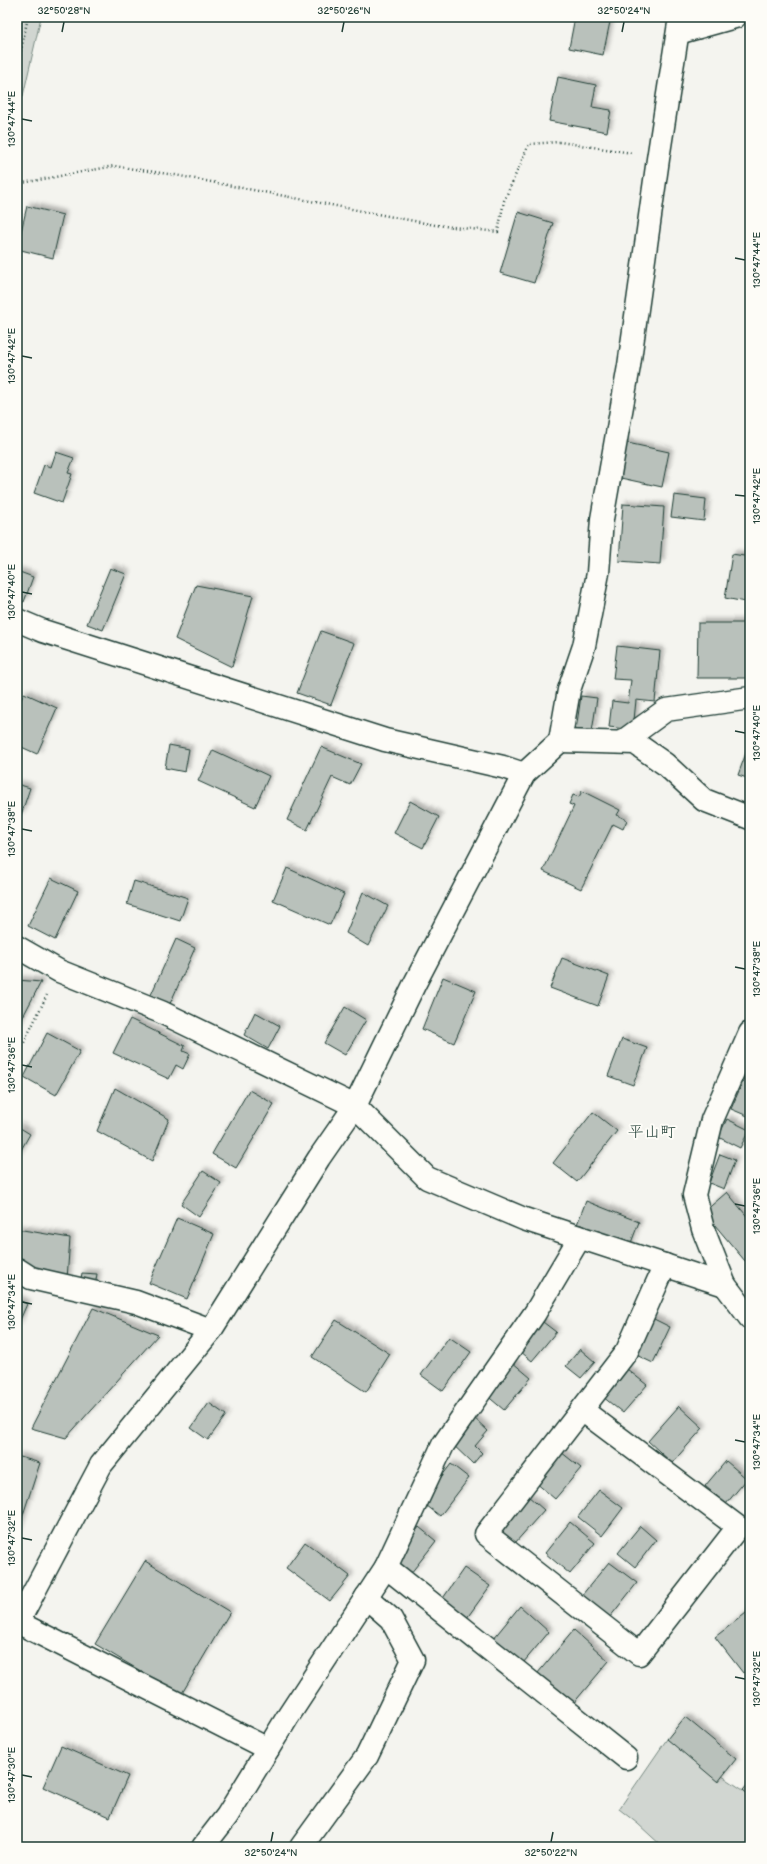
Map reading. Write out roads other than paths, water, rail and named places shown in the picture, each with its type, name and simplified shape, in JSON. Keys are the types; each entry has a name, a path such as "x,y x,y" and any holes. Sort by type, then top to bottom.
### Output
{"street":[{"path":"268,1749 17,1623 101,1465 211,1330 319,1158 355,1106 422,970 524,774 560,741 569,690 584,646 598,572 602,519 629,366 658,159 679,25 735,17"},
{"path":"17,620 51,633 385,740 503,767 524,774"},
{"path":"622,742 666,710 750,698"},
{"path":"560,741 634,743 665,764 704,800 750,818"},
{"path":"17,947 59,971 161,1012 355,1106 427,1178 524,1219 725,1285"},
{"path":"750,1033 712,1120 694,1195 703,1229 725,1285 750,1318"},
{"path":"203,1847 227,1816 268,1749 386,1567 443,1445 535,1313 580,1237"},
{"path":"582,1410 738,1527 639,1654 486,1534 627,1351 665,1265"},
{"path":"17,1269 31,1278 136,1302 211,1330"},
{"path":"386,1567 626,1758"},
{"path":"301,1847 367,1756 413,1660 391,1619 366,1597"}],"district":[{"name":"平山町","path":"652,1132"}]}
